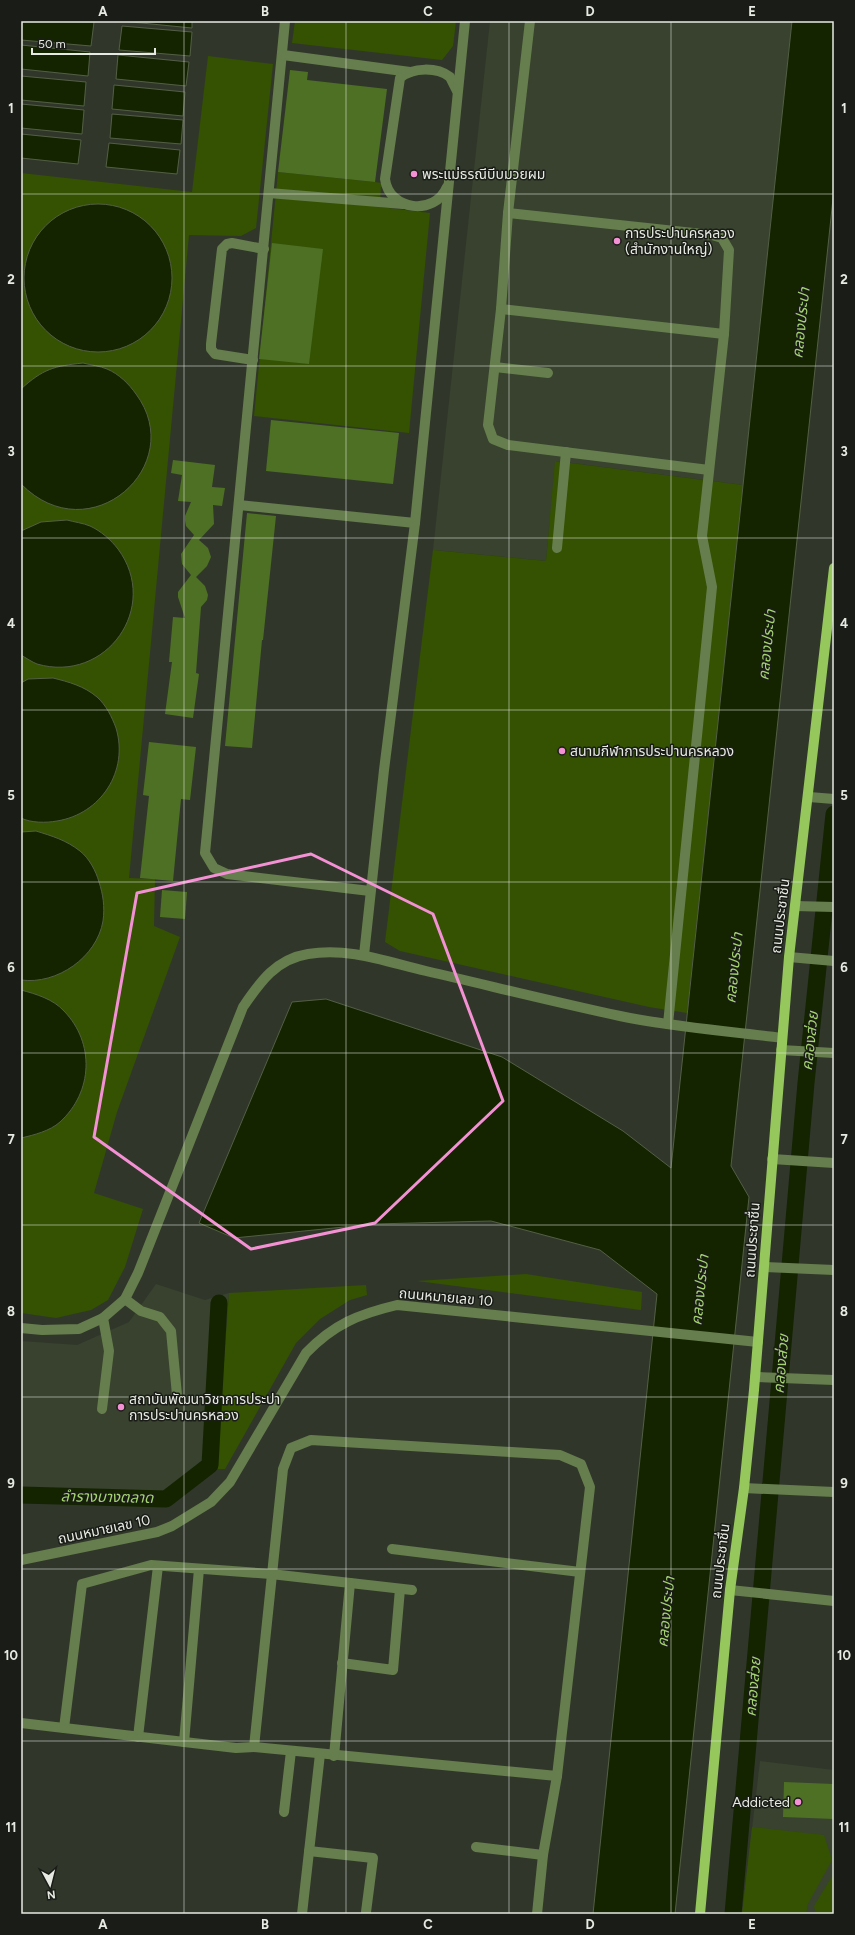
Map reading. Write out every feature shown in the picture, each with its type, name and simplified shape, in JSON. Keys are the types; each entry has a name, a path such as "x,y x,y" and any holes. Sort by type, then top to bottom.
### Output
{"main road":[{"name":"ถนนประชาชื่น","path":"700,1914 730,1590 744,1488 755,1376 789,957 832,602 834,568"}],"street":[{"path":"285,21 270,193 205,853 214,868 227,874 370,891"},
{"path":"364,955 384,770 415,523 465,21"},
{"path":"530,21 508,214 501,309 488,425 493,440 508,445 709,470"},
{"path":"283,56 410,72 426,70 448,75 455,85 457,95"},
{"path":"408,205 398,201 389,193 385,179 399,80 402,76 410,72"},
{"path":"270,193 408,205 426,205 436,202 444,194 449,183"},
{"path":"508,214 712,235 722,238 729,250 724,334 702,536 712,587 668,1024"},
{"path":"253,360 215,354 211,349 211,344 222,249 227,244 232,243 264,249"},
{"path":"501,309 724,334"},
{"path":"495,367 548,373"},
{"path":"557,548 566,452"},
{"path":"239,505 415,523"},
{"path":"809,797 831,799"},
{"path":"795,906 834,907"},
{"path":"21,1328 42,1330 79,1329 103,1318 125,1299 138,1273 243,1007 261,980 280,963 307,954 342,951 622,1016 668,1024 782,1038"},
{"path":"789,957 834,961"},
{"path":"781,1050 831,1053"},
{"path":"772,1159 834,1163"},
{"path":"765,1267 834,1270"},
{"path":"125,1299 141,1311 160,1317 171,1331 178,1395"},
{"name":"ถนนหมายเลข 10","path":"21,1560 157,1532 172,1526 211,1502 230,1482 306,1353 322,1336 340,1324 368,1312 397,1305 758,1342"},
{"path":"102,1409 109,1350 103,1318"},
{"path":"755,1376 834,1380"},
{"path":"254,1747 283,1469 291,1448 311,1440 560,1455 581,1464 590,1488 557,1776 543,1855 537,1914"},
{"path":"744,1488 762,1487 834,1492"},
{"path":"392,1549 580,1572"},
{"path":"64,1728 82,1584 150,1565 271,1574 412,1590"},
{"path":"138,1737 158,1566"},
{"path":"184,1742 199,1569"},
{"path":"334,1756 350,1583"},
{"path":"342,1663 393,1670 400,1589"},
{"path":"730,1590 834,1602"},
{"path":"21,1723 236,1748 254,1747 334,1756 557,1776"},
{"path":"284,1812 291,1751"},
{"path":"302,1914 320,1754"},
{"path":"476,1847 543,1855"},
{"path":"309,1851 374,1858 366,1912"}],"highlighted area":[{"path":"311,854 433,914 503,1101 375,1223 251,1249 94,1137 137,893"}],"shaded area":[{"name":"การประปานครหลวง (สำนักงานใหญ่)","path":"490,21 792,21 743,485 556,461 546,561 433,550"},
{"name":"สถาบันพัฒนาวิชาการประปา การประปานครหลวง","path":"156,1284 205,1300 229,1293 216,1469 168,1505 21,1500 21,1341 77,1345 129,1322"},
{"path":"760,1761 834,1770 834,1914 742,1914"}],"green space":[{"path":"295,21 409,21 430,23 431,21 456,21 453,46 442,60 292,43"},
{"path":"208,56 273,64 256,228 241,236 189,235 129,878 155,879 154,926 180,937 117,1112 94,1193 143,1209 125,1267 108,1300 91,1310 56,1318 21,1313 21,173 192,192"},
{"path":"278,172 381,183 380,207 430,213 409,433 254,416"},
{"name":"สนามกีฬาการประปานครหลวง","path":"555,461 743,485 687,1013 649,1007 400,951 385,942 433,550 546,561"},
{"path":"526,1274 642,1292 641,1310 417,1281"},
{"path":"366,1285 367,1295 350,1300 320,1319 296,1343 225,1469 216,1469 229,1293"},
{"path":"752,1827 824,1835 832,1860 808,1904 806,1914 742,1914"},
{"path":"834,1873 834,1914 816,1914 814,1906"}],"water":[{"path":"22,21 94,22 91,46 21,40"},
{"path":"121,21 192,21 192,28"},
{"name":"คลองประปา","path":"792,21 834,21 834,189 731,1166 749,1197 675,1914 593,1914 657,1294 600,1250 491,1221 374,1224 234,1238 199,1223 292,1002 326,999 502,1057 623,1131 671,1168"},
{"path":"122,26 192,32 190,56 119,50"},
{"path":"21,45 90,52 88,76 21,69"},
{"path":"118,55 189,62 186,86 116,79"},
{"path":"21,76 86,82 84,106 21,100"},
{"path":"114,85 185,92 183,116 112,109"},
{"path":"21,104 84,110 82,134 21,128"},
{"path":"112,114 183,120 181,144 110,138"},
{"path":"21,134 81,140 78,164 21,158"},
{"path":"109,143 180,150 177,174 106,167"},
{"path":"105,204 126,209 139,216 155,231 167,250 171,264 171,292 167,306 160,319 145,335 139,340 120,349 105,352 91,352 70,347 57,340 36,319 29,306 25,292 24,271 29,250 36,237 57,216 70,209 84,205"},
{"path":"83,363 111,371 133,390 149,421 150,448 141,472 124,492 102,505 76,509 48,503 21,484 21,389 36,377 56,367"},
{"path":"67,520 84,524 98,530 118,549 130,571 133,594 129,616 120,636 104,652 85,663 62,667 37,664 21,655 21,531 41,522"},
{"path":"53,678 82,687 97,697 106,707 116,728 119,744 118,760 115,774 108,788 87,810 73,817 57,821 34,822 21,818 21,683 28,679"},
{"path":"36,831 64,841 75,847 86,857 98,878 103,901 104,916 99,934 93,946 84,957 73,966 48,978 21,980 21,832"},
{"path":"21,990 50,1000 64,1011 74,1024 81,1038 85,1052 86,1067 84,1082 79,1096 71,1110 56,1125 47,1130 21,1138"}],"building":[{"path":"290,70 308,72 307,80 387,89 375,182 278,172"},
{"path":"272,243 323,249 309,364 259,359"},
{"path":"271,420 399,433 393,484 266,471"},
{"path":"173,460 215,465 212,487 225,488 222,506 213,505 214,524 199,540 208,548 211,557 207,566 196,577 205,586 208,595 207,600 201,607 196,673 199,674 193,718 165,714 172,662 169,662 173,617 185,618 178,597 178,592 191,575 182,564 181,554 194,535 186,526 185,521 185,516 191,502 178,501 182,475 171,473"},
{"path":"247,513 276,516 252,748 225,746"},
{"path":"149,742 196,747 190,800 181,799 173,881 140,878 149,796 143,795"},
{"path":"162,890 187,892 185,919 160,917"},
{"path":"784,1782 834,1784 834,1819 783,1817"}],"waterway":[{"name":"คลองส่วย","path":"733,1914 806,1083 834,814"},
{"name":"ลำรางบางตลาด","path":"21,1495 166,1499 210,1465 219,1303"}],"place":[{"name":"พระแม่ธรณีบีบมวยผม","path":"414,174"},
{"name":"การประปานครหลวง (สำนักงานใหญ่)","path":"617,241"},
{"name":"สนามกีฬาการประปานครหลวง","path":"562,751"},
{"name":"สถาบันพัฒนาวิชาการประปา การประปานครหลวง","path":"121,1407"},
{"name":"Addicted","path":"798,1802"}]}
